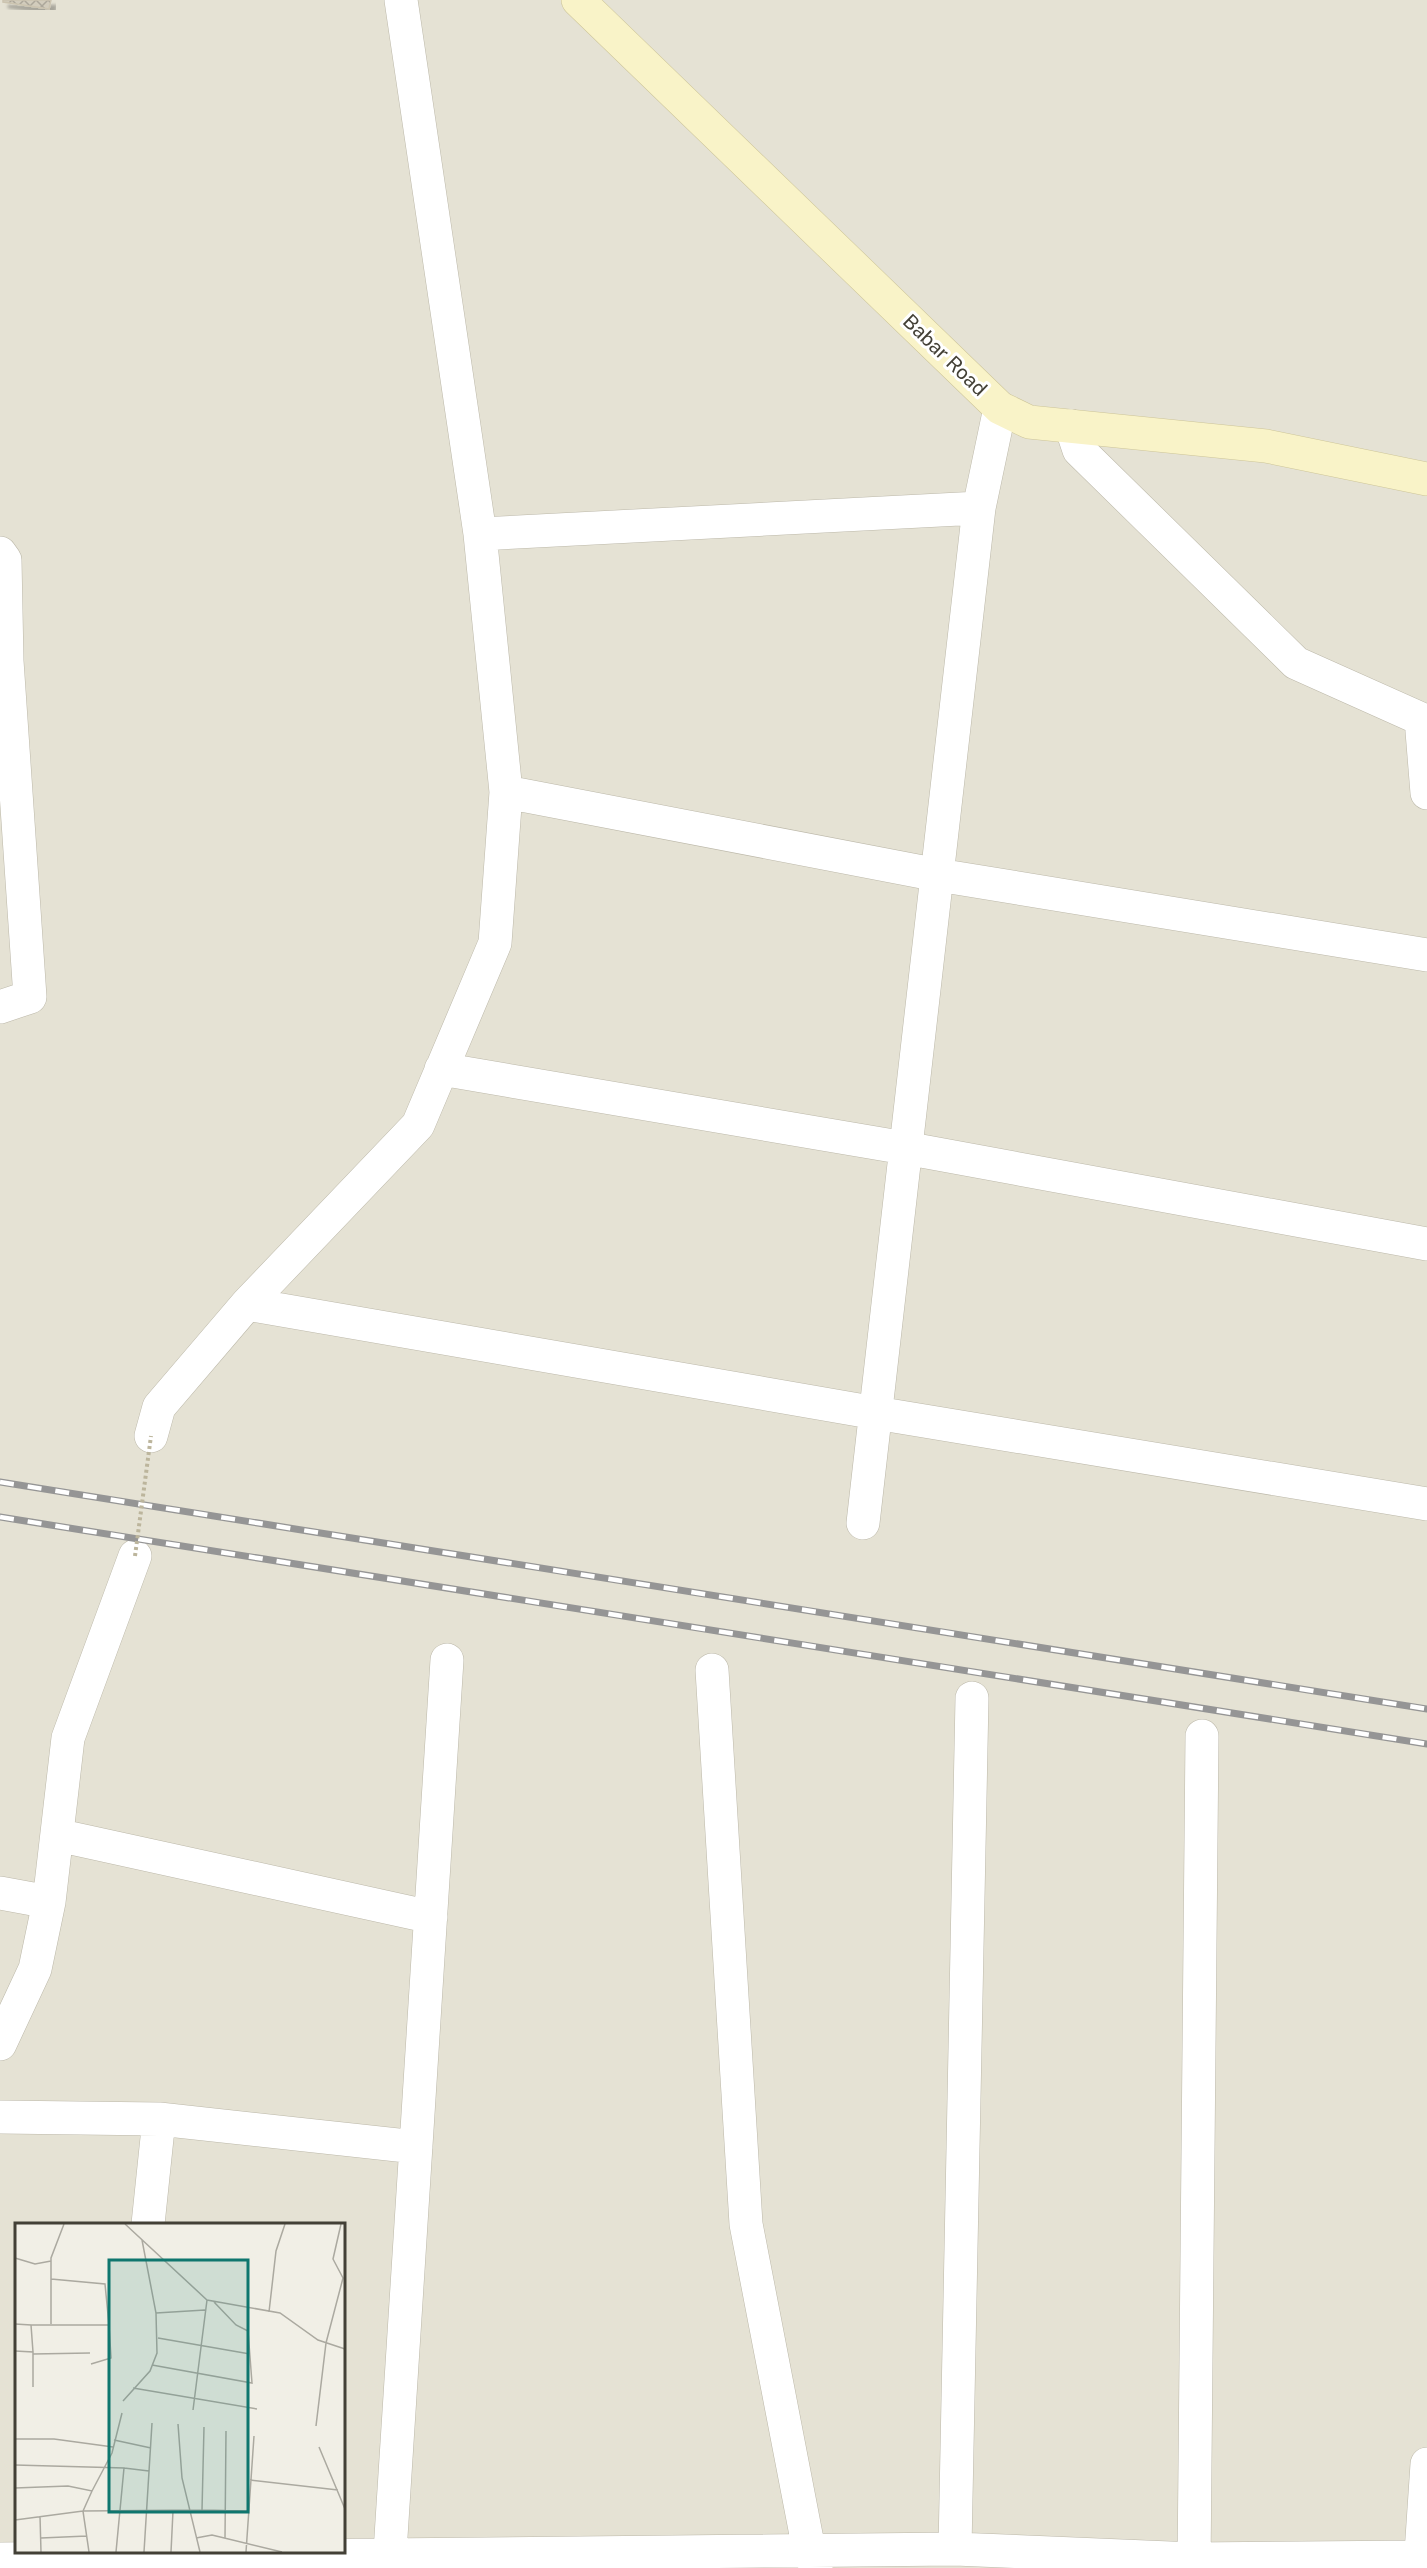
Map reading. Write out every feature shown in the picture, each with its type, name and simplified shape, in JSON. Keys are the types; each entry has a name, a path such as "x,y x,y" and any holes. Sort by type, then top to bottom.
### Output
{"street":[{"path":"151,1436 159,1407 247,1304 418,1125 495,943 506,792 480,534 401,0"},
{"name":"Babar Road","path":"578,0 1000,408 1029,422 1266,446 1427,479"},
{"path":"863,1523 979,508 1000,408"},
{"path":"1071,426 1079,450 1296,663 1421,719 1427,793"},
{"path":"480,534 979,508"},
{"path":"0,553 5,560 4,661 30,997 0,1007"},
{"path":"506,792 938,875 1427,954"},
{"path":"441,1069 905,1148 1427,1244"},
{"path":"247,1304 876,1413 1427,1504"},
{"path":"0,2044 35,1969 49,1902 68,1738 135,1556"},
{"path":"389,2561 447,1660"},
{"path":"712,1670 746,2224 813,2559"},
{"path":"955,2549 972,1698"},
{"path":"1194,2564 1202,1736"},
{"path":"57,1835 431,1917"},
{"path":"0,1893 49,1902"},
{"path":"0,2117 159,2119 416,2147"},
{"path":"148,2223 159,2119"},
{"path":"0,2559 389,2561 813,2559 955,2549 1194,2564 1420,2563 1427,2464"}],"path":[{"path":"135,1556 151,1436"}],"shaded area":[{"path":"0,0 1427,0 1427,2568 0,2568"}],"building":[{"path":"3,0 51,0 49,9 3,2"}],"railway":[{"path":"0,1482 1427,1709"},
{"path":"0,1517 1427,1744"}]}
